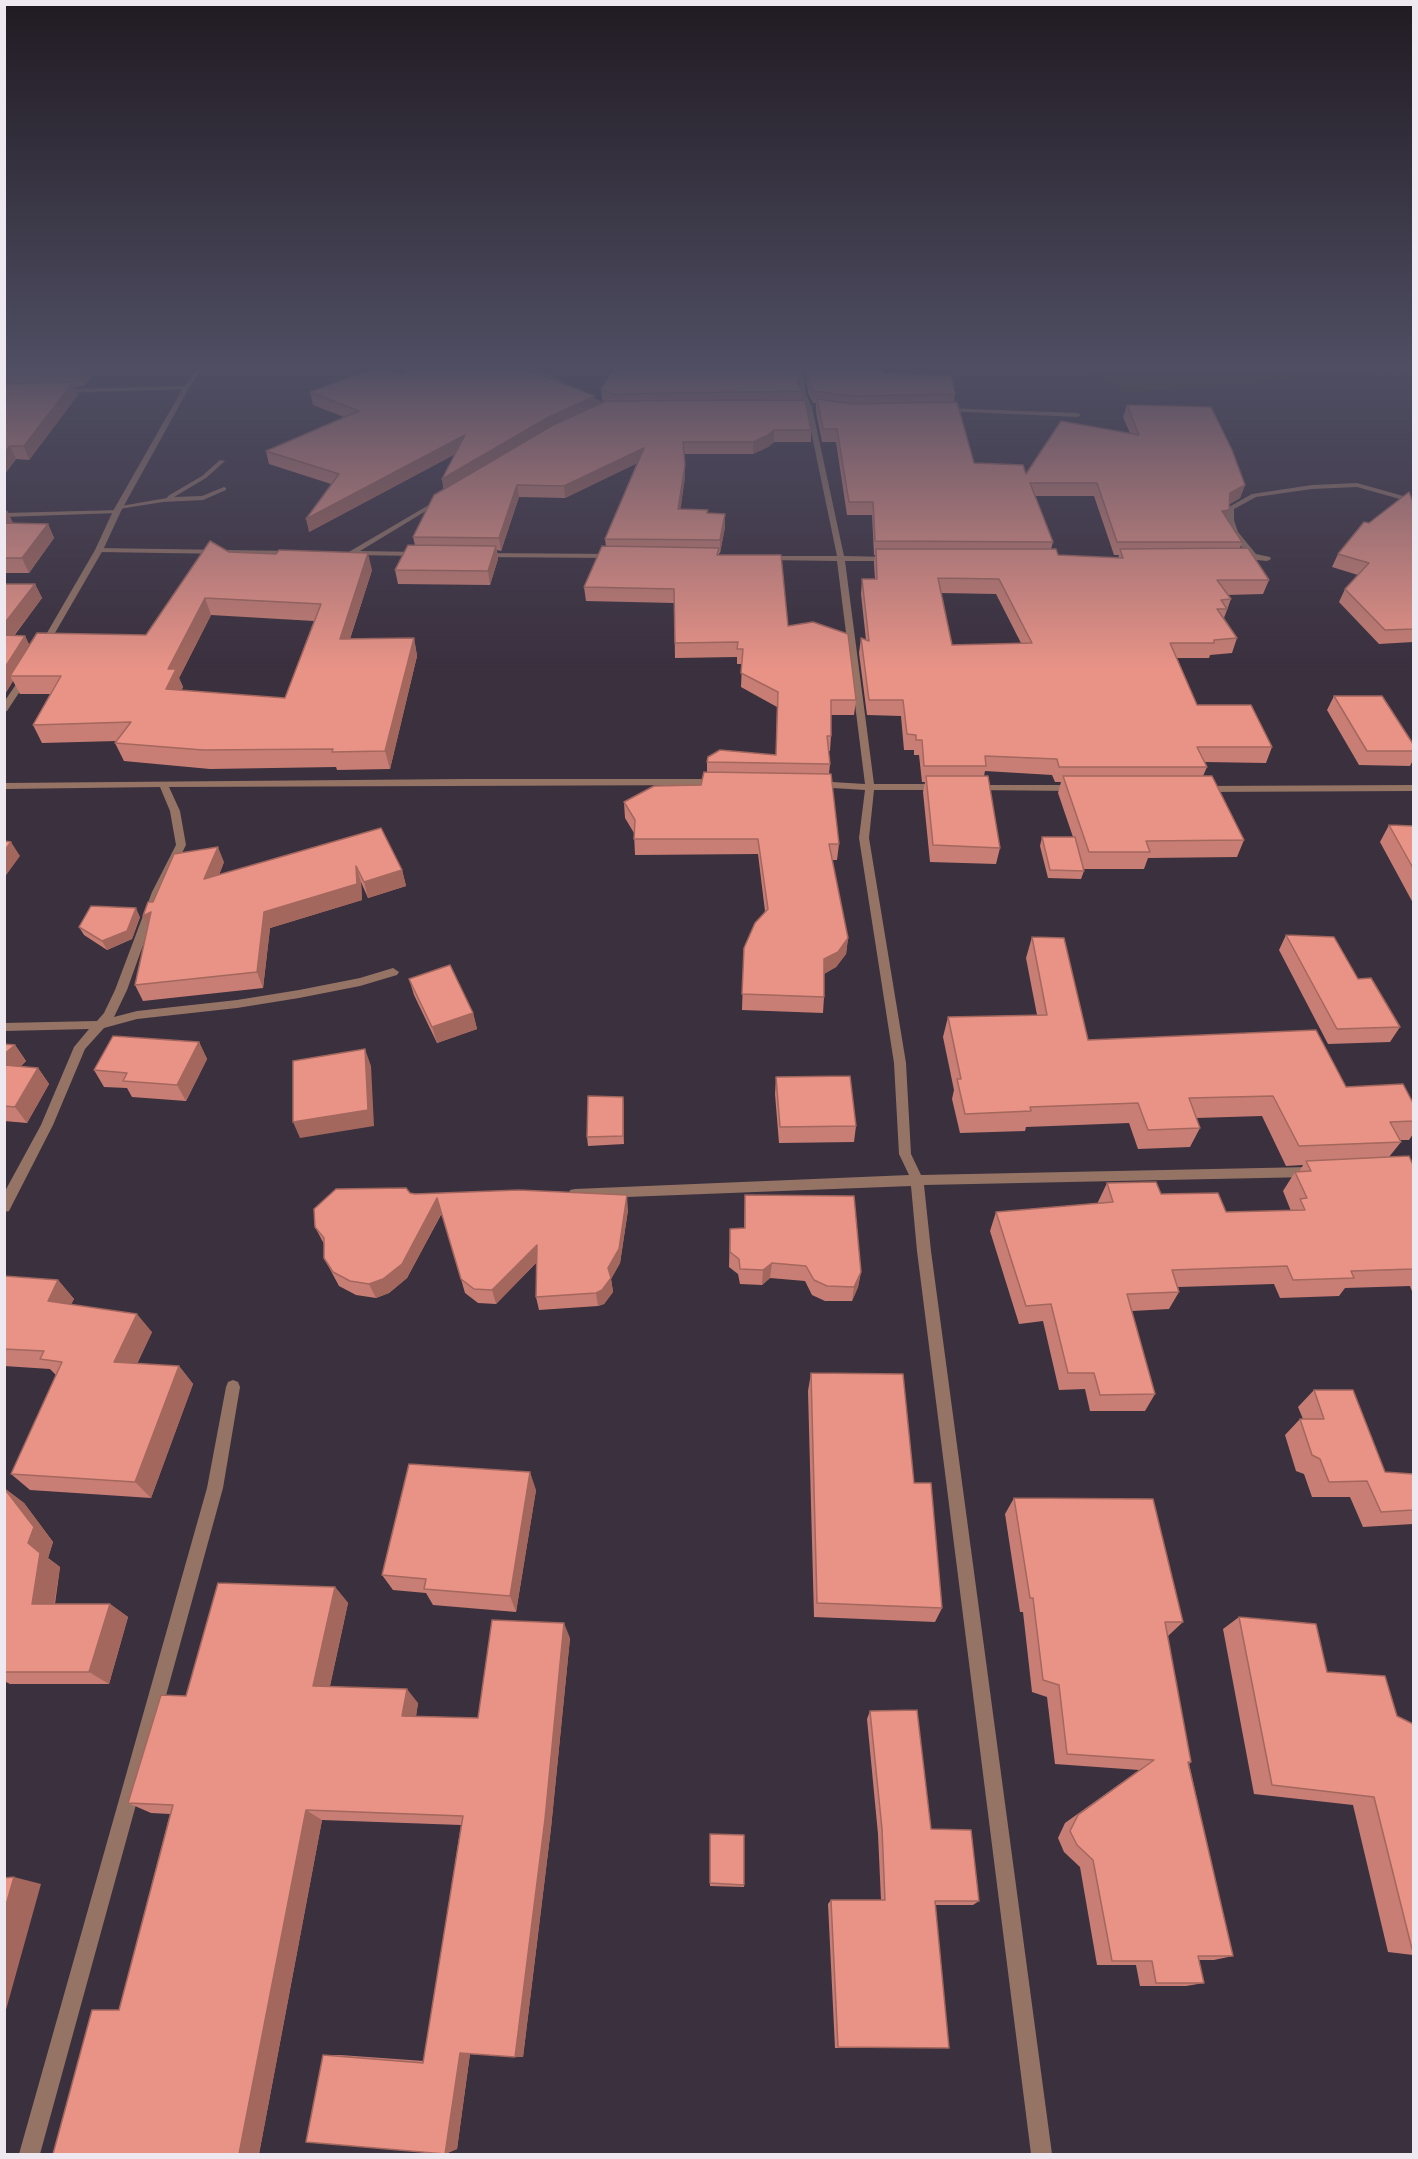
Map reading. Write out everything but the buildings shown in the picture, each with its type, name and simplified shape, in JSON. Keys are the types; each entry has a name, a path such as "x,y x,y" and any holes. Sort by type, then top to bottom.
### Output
{"street":[{"path":"42,648 99,550 118,509 141,468"},
{"path":"163,500 204,477 214,468"},
{"path":"821,468 840,559 870,787 864,838 900,1063 905,1154 917,1179 930,1299 1042,2154"},
{"path":"1253,556 1234,532 1230,520 1231,508 1254,495 1312,487 1357,485 1413,501"},
{"path":"4,515 118,509 163,500 203,498 224,489"},
{"path":"351,553 447,497"},
{"path":"99,550 305,553"},
{"path":"340,553 423,554"},
{"path":"471,555 626,556"},
{"path":"1244,558 1253,556 1267,559"},
{"path":"757,558 894,559"},
{"path":"4,709 31,667"},
{"path":"4,786 722,783"},
{"path":"804,783 950,788"},
{"path":"4,1208 47,1125 80,1047 109,1015 121,990 157,892 181,845 175,811 163,784"},
{"path":"961,788 1089,789"},
{"path":"1193,789 1413,788"},
{"path":"4,1027 100,1025 137,1015 237,1004 299,994 360,982 393,972"},
{"path":"562,1194 917,1179 1320,1171"},
{"path":"28,2154 215,1488 233,1387"}]}
